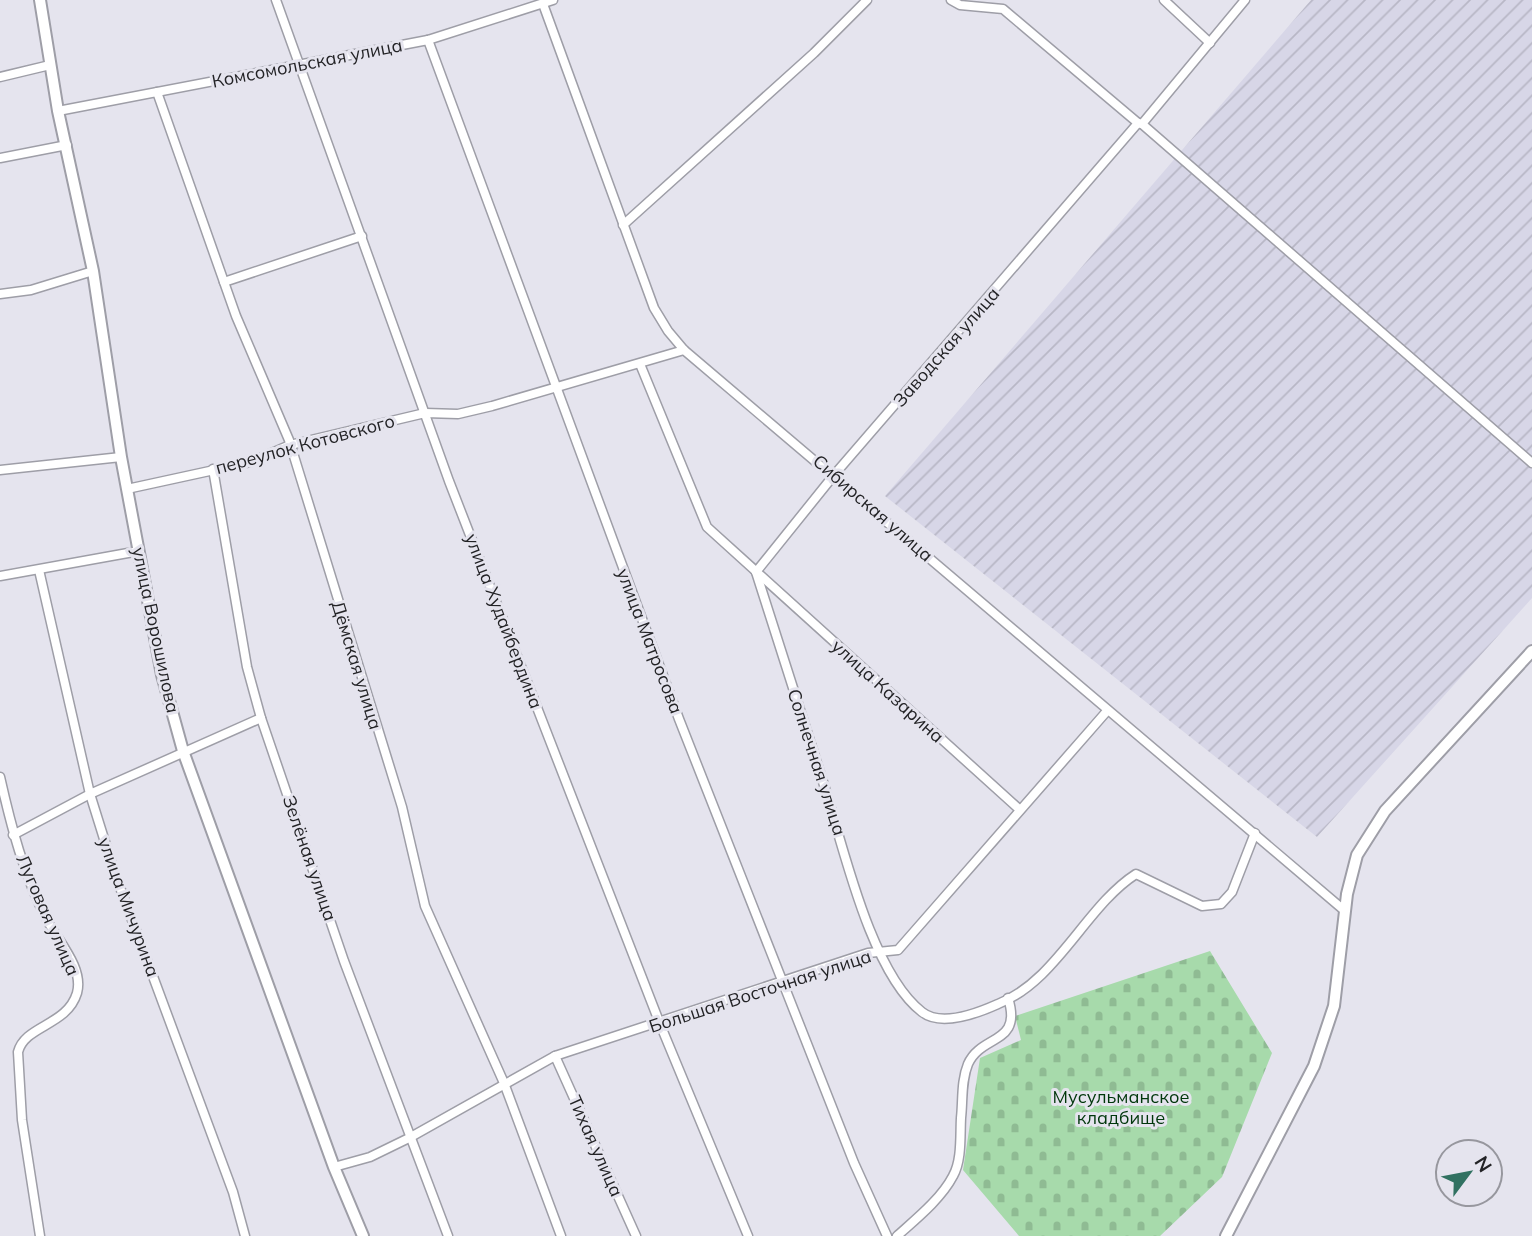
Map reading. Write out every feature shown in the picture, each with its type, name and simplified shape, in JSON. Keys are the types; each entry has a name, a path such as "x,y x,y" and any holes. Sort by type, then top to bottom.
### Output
{"street":[{"name":"улица Ворошилова","path":"40,0 58,111 93,271 121,457 162,675 183,751 334,1167 363,1236"},
{"name":"улица Худайбердина","path":"276,0 425,413 660,1024 748,1236"},
{"name":"Комсомольская улица","path":"58,111 428,40 553,0"},
{"path":"622,225 814,53 867,0"},
{"path":"951,0 960,5 1003,9 1532,463"},
{"path":"1164,0 1210,43"},
{"name":"Заводская улица","path":"756,572 834,475 1245,0"},
{"name":"Сибирская улица","path":"543,4 654,308 684,351 834,475 1107,711 1346,911"},
{"name":"улица Матросова","path":"428,40 555,390 679,719 854,1163 887,1236"},
{"path":"0,77 50,65"},
{"name":"Дёмская улица","path":"157,92 224,282 290,445 402,807 425,906 503,1083 561,1236"},
{"path":"0,158 67,145"},
{"path":"224,282 362,236"},
{"path":"0,294 31,290 93,271"},
{"name":"переулок Котовского","path":"127,489 251,462 290,445 425,413 458,414 555,390 684,351"},
{"name":"улица Казарина","path":"640,364 707,527 1019,809"},
{"path":"0,470 121,457"},
{"name":"Зелёная улица","path":"213,469 247,667 261,718 344,961 409,1138 449,1236"},
{"path":"0,576 139,551"},
{"name":"улица Мичурина","path":"39,570 90,794 115,874 233,1192 245,1236"},
{"name":"Солнечная улица","path":"756,572 879,952 903,992 923,1013 939,1018 962,1016 1009,998 1029,984 1079,936 1122,883 1136,874 1202,906 1221,904 1232,892 1255,833"},
{"path":"1226,1236 1314,1066 1334,1006 1346,911 1357,855 1385,811 1532,652"},
{"name":"Большая Восточная улица","path":"334,1167 370,1157 409,1138 555,1056 879,952 898,950 1107,711"},
{"path":"13,835 90,794 261,718"},
{"name":"Луговая улица","path":"0,777 13,835 46,918 77,977 78,990 73,1003 55,1021 28,1036 21,1043 18,1052 22,1120 40,1236"},
{"path":"897,1236 927,1208 953,1176 960,1150 964,1080 969,1062 979,1049 998,1040 1009,1029 1013,1013 1009,998"},
{"name":"Тихая улица","path":"555,1056 636,1236"}],"shaded area":[{"path":"1311,0 1532,0 1532,598 1317,837 885,496"}],"green space":[{"name":"Мусульманское кладбище","path":"1210,951 1272,1053 1222,1177 1160,1236 1019,1236 963,1170 980,1058 1021,1040 1015,1016"}]}
